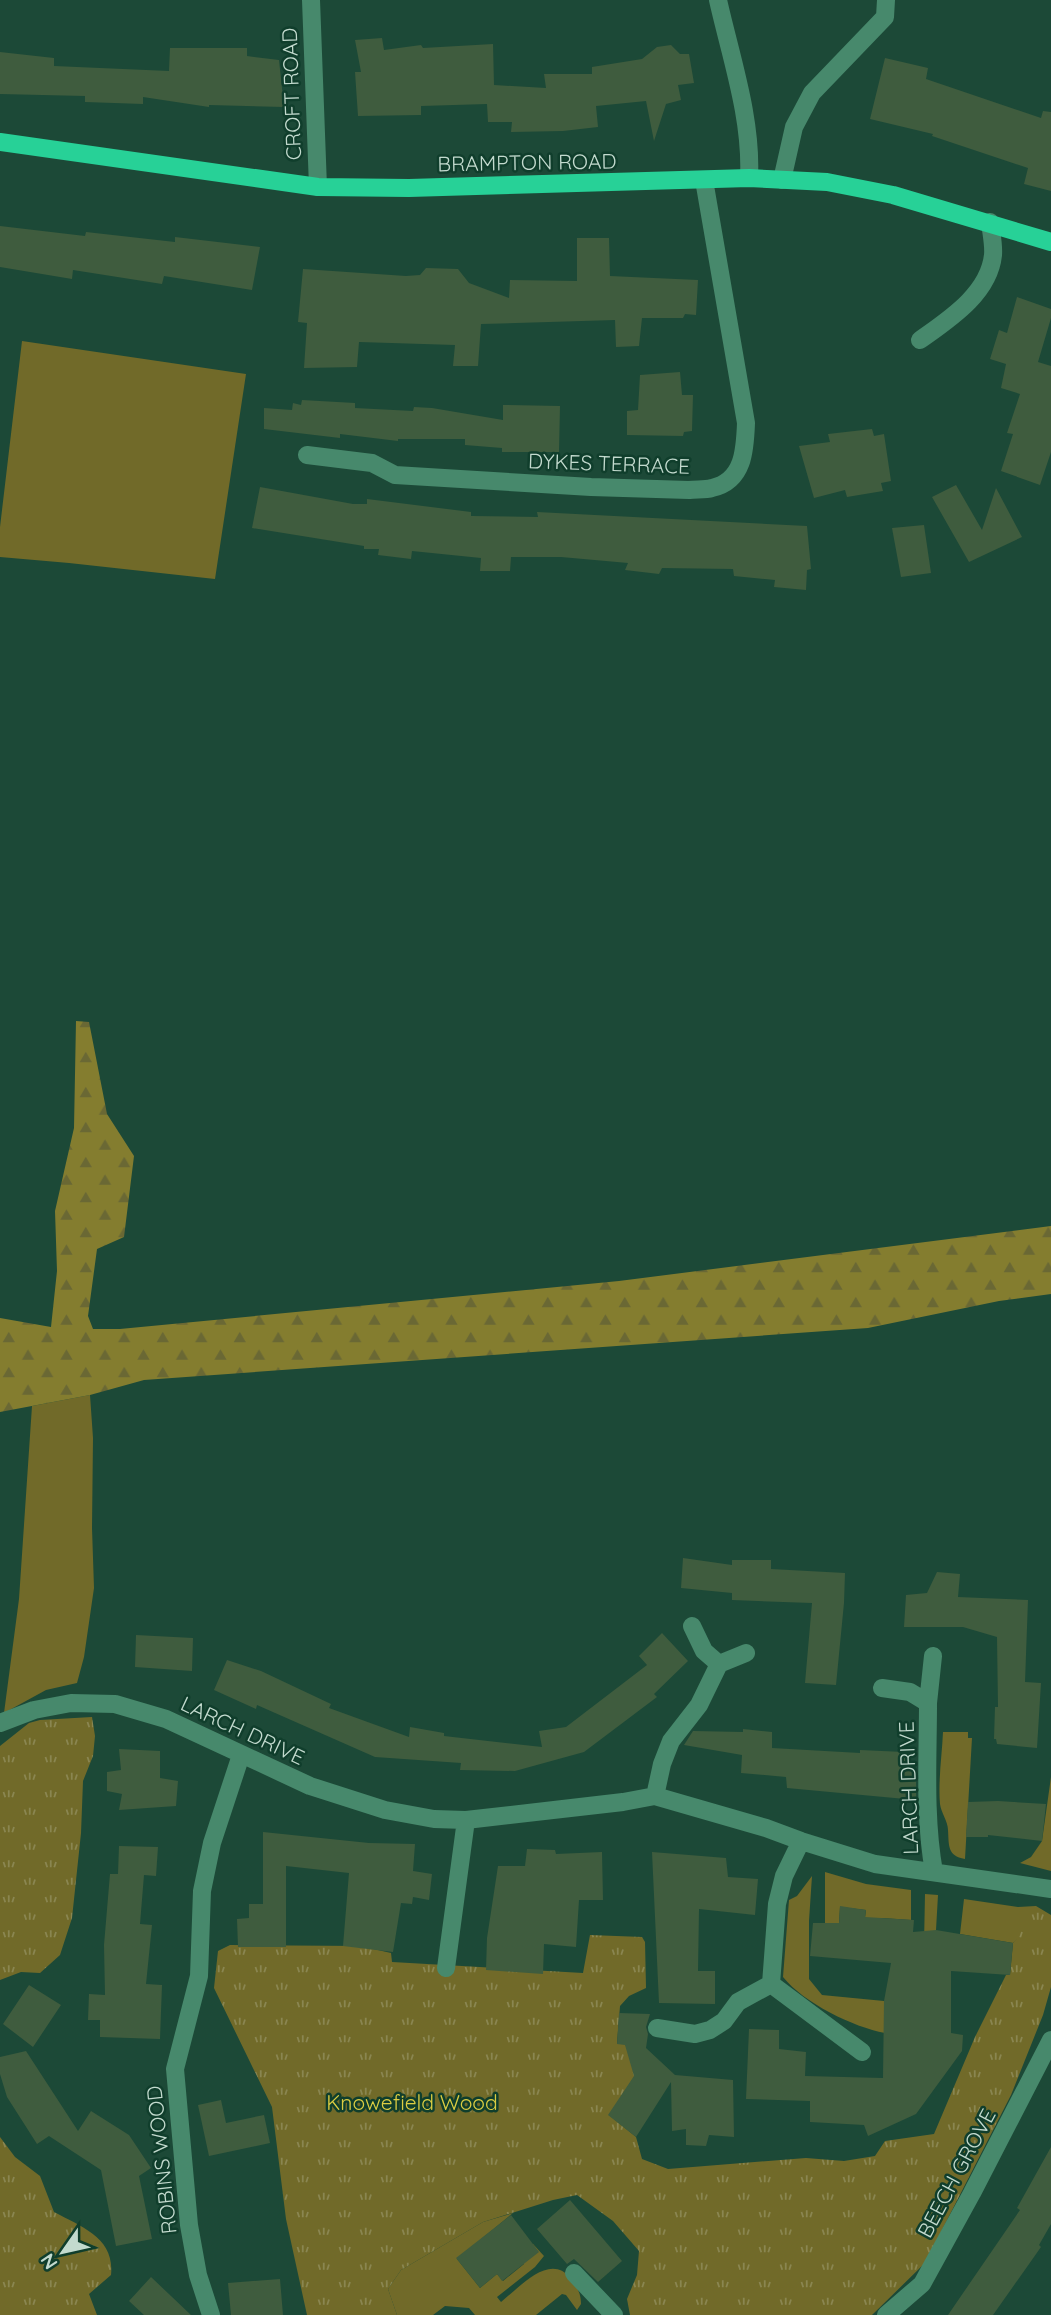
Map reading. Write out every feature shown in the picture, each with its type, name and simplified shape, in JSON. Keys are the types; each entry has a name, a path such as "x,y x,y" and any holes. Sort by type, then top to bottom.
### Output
{"main road":[{"name":"BRAMPTON ROAD","path":"0,142 318,187 410,188 749,178 827,182 893,195 1051,242"}],"street":[{"name":"CROFT ROAD","path":"311,0 318,187"},
{"path":"718,0 746,120 751,150 749,178"},
{"path":"782,180 794,127 812,93 885,17 886,0"},
{"name":"DYKES TERRACE","path":"307,455 372,463 395,475 536,484 689,489 713,488 726,481 738,469 745,452 746,423 704,180"},
{"path":"920,340 967,303 985,279 993,255 990,222"},
{"path":"692,1626 704,1651 719,1664"},
{"path":"655,1796 662,1764 671,1741 699,1705 719,1664 746,1653"},
{"name":"LARCH DRIVE","path":"933,1656 928,1703 928,1811 934,1872"},
{"name":"LARCH DRIVE","path":"882,1688 910,1692 928,1703"},
{"name":"LARCH DRIVE","path":"0,1723 34,1710 71,1703 115,1704 166,1719 310,1786 385,1810 434,1819 466,1820 655,1796 766,1828 875,1864 1051,1889"},
{"name":"ROBINS WOOD","path":"211,2315 198,2275 189,2225 175,2069 199,1976 204,1879 212,1843 241,1755"},
{"path":"446,1968 466,1820"},
{"path":"771,1984 777,1904 784,1876 801,1841"},
{"path":"657,2028 695,2034 710,2030 724,2021 738,2003 771,1984"},
{"path":"771,1984 862,2052"},
{"name":"BEECH GROVE","path":"886,2315 922,2284 1051,2040"},
{"path":"574,2273 614,2315"}],"green space":[{"path":"22,341 246,374 215,579 0,557 0,527"},
{"path":"76,1021 89,1022 107,1114 134,1156 124,1237 97,1249 88,1316 93,1329 120,1329 619,1281 1051,1226 1051,1294 999,1301 868,1328 144,1380 90,1395 0,1412 0,1318 51,1327 57,1271 55,1211 74,1128"},
{"path":"90,1395 93,1438 94,1588 84,1657 77,1683 46,1690 4,1713 19,1599 32,1406"},
{"path":"92,1717 95,1736 93,1756 83,1781 81,1833 72,1918 60,1955 40,1973 21,1972 0,1980 0,1746 29,1723"},
{"path":"943,1732 968,1732 968,1738 972,1738 965,1859 959,1858 950,1849 948,1827 940,1804"},
{"path":"1051,1777 1051,1871 1020,1863 1031,1857 1042,1841"},
{"path":"825,1872 866,1884 911,1890 911,1920 882,1918 864,1926 866,1910 840,1907 839,1924 825,1923"},
{"path":"812,1876 809,1979 822,1995 884,2001 885,2033 859,2025 816,2005 783,1977 789,1900 797,1896"},
{"path":"925,1894 938,1895 936,1930 924,1944"},
{"path":"964,1899 1018,1907 1018,1939 1013,1943 960,1934"},
{"name":"Knowefield Wood","path":"1036,1906 1051,1915 1051,1987 1043,2015 1011,2095 925,2263 872,2315 630,2315 627,2299 637,2275 639,2251 613,2221 577,2195 483,2222 401,2270 388,2289 397,2315 307,2315 286,2219 272,2107 214,1988 218,1951 230,1945 360,1946 391,1953 392,1962 583,1973 590,1935 642,1937 645,1942 646,1988 629,1996 620,2006 617,2043 625,2044 638,2071 609,2115 636,2137 642,2159 668,2169 806,2158 844,2161 875,2156 885,2141 934,2134 975,2037 1006,1975 1010,1975 1013,1943 1018,1938 1018,1907"},
{"path":"0,2137 15,2157 40,2176 54,2212 94,2235 108,2252 111,2275 89,2294 97,2315 0,2315"},
{"path":"513,2213 457,2259 480,2288 497,2274 503,2281 524,2264 518,2256 533,2244 544,2256 535,2267 497,2297 501,2302 535,2275 554,2269 563,2271 577,2288 581,2304 577,2310 566,2295 562,2294 536,2315 475,2315 469,2308 445,2306 433,2315 397,2315 388,2289 401,2270 483,2222"}],"building":[{"path":"382,38 384,50 421,45 423,48 493,44 494,85 546,88 544,74 592,74 592,67 642,59 657,47 671,45 680,54 689,54 694,83 678,85 681,100 666,104 654,141 646,101 596,106 598,127 563,131 511,132 512,122 488,122 487,104 421,106 421,115 358,116 355,72 361,72 355,40"},
{"path":"170,48 247,48 247,56 279,60 284,107 209,107 143,97 143,104 85,102 85,96 0,94 0,52 54,58 54,66 169,71"},
{"path":"885,58 928,68 926,79 1041,118 1043,111 1051,112 1051,191 1024,184 1028,168 932,136 933,134 870,119"},
{"path":"0,226 85,236 86,232 175,242 175,237 260,247 252,290 164,276 162,284 73,270 72,279 0,267"},
{"path":"577,238 609,238 610,276 698,280 696,315 685,314 683,318 642,318 639,346 616,347 615,320 481,324 478,366 453,366 455,345 359,342 357,367 304,368 307,323 298,322 303,269 406,276 420,275 426,268 458,269 469,283 509,298 510,280 577,281"},
{"path":"1017,297 1051,309 1051,318 1038,362 1051,366 1051,452 1040,485 1001,471 1013,434 1007,433 1020,394 1001,388 1006,364 990,359 999,330 1007,333"},
{"path":"680,372 682,395 693,395 692,431 684,432 683,436 627,435 627,411 638,410 640,375"},
{"path":"302,400 355,403 355,408 413,411 414,407 432,408 503,420 503,405 560,406 559,452 502,452 502,448 465,445 465,439 398,441 340,434 340,438 264,429 264,408 292,410 293,403 301,405"},
{"path":"872,429 874,436 884,434 891,481 881,483 883,491 847,497 845,490 814,498 799,446 830,442 828,434"},
{"path":"956,485 982,530 996,488 1022,537 969,562 932,497"},
{"path":"260,487 353,504 367,504 367,499 471,512 471,516 538,517 537,512 807,526 811,569 807,570 806,590 774,587 775,580 734,576 733,569 662,568 659,574 625,570 628,563 561,557 511,557 510,571 480,571 481,558 412,551 411,559 378,555 379,549 364,549 364,546 252,528"},
{"path":"924,525 931,573 901,577 892,528"},
{"path":"683,1558 732,1565 732,1560 771,1560 771,1569 845,1573 836,1685 805,1683 812,1603 732,1600 732,1593 681,1588"},
{"path":"937,1572 960,1574 958,1597 1028,1600 1025,1682 1041,1683 1037,1748 997,1744 994,1739 995,1707 998,1707 997,1637 963,1627 904,1627 906,1595 927,1593"},
{"path":"662,1633 688,1661 654,1694 657,1697 584,1752 515,1771 460,1770 461,1763 375,1757 257,1705 256,1709 214,1690 227,1660 261,1671 331,1704 329,1708 409,1737 410,1727 444,1733 444,1736 542,1747 539,1731 566,1727 647,1665 639,1656"},
{"path":"136,1635 193,1638 192,1671 135,1667"},
{"path":"743,1729 772,1732 772,1748 860,1753 860,1750 904,1752 906,1768 916,1768 916,1800 787,1788 786,1777 741,1773 742,1755 684,1745 693,1731 743,1732"},
{"path":"119,1749 160,1751 160,1778 178,1781 176,1806 119,1810 122,1794 107,1791 107,1772 121,1770"},
{"path":"968,1802 1046,1804 1042,1841 988,1835 966,1837"},
{"path":"263,1832 369,1843 415,1844 413,1871 432,1874 429,1900 413,1897 412,1904 401,1903 393,1952 343,1946 349,1873 286,1866 286,1947 238,1947 237,1919 249,1918 249,1904 263,1904"},
{"path":"119,1846 158,1847 156,1876 144,1875 140,1924 152,1925 146,1984 162,1985 160,2039 100,2037 100,2020 88,2020 89,1994 105,1995 104,1945 110,1874 118,1874"},
{"path":"527,1849 555,1850 556,1854 602,1852 603,1900 579,1900 576,1947 544,1944 543,1974 486,1970 487,1938 498,1866 525,1866"},
{"path":"652,1852 726,1858 728,1877 758,1879 755,1915 699,1909 698,1971 715,1971 715,2004 659,2003"},
{"path":"840,1906 866,1910 865,1917 914,1920 913,1932 936,1930 1013,1943 1010,1975 951,1971 951,2033 963,2035 962,2051 916,2114 868,2136 864,2125 810,2122 810,2101 746,2099 749,2029 779,2030 779,2049 806,2052 805,2076 883,2078 884,2001 891,1963 810,1956 813,1923 839,1923"},
{"path":"29,1985 61,2005 33,2047 3,2024"},
{"path":"619,2013 650,2014 646,2027 646,2048 675,2075 733,2080 734,2137 709,2135 706,2146 686,2145 686,2129 672,2131 671,2082 636,2137 608,2115 634,2076 625,2045 617,2044"},
{"path":"26,2051 78,2131 91,2111 129,2135 151,2168 139,2176 152,2239 116,2246 101,2170 49,2136 37,2144 7,2097 0,2074 0,2057"},
{"path":"221,2100 226,2123 264,2115 270,2143 209,2156 198,2105"},
{"path":"1051,2147 1051,2224 1039,2245 1041,2247 993,2315 948,2315 1020,2210 1017,2208"},
{"path":"570,2200 622,2261 598,2282 574,2259 567,2264 537,2229"},
{"path":"511,2215 539,2252 502,2281 497,2274 480,2288 456,2258"},
{"path":"151,2277 191,2315 144,2315 129,2301"},
{"path":"280,2279 283,2315 231,2315 228,2283"}]}
